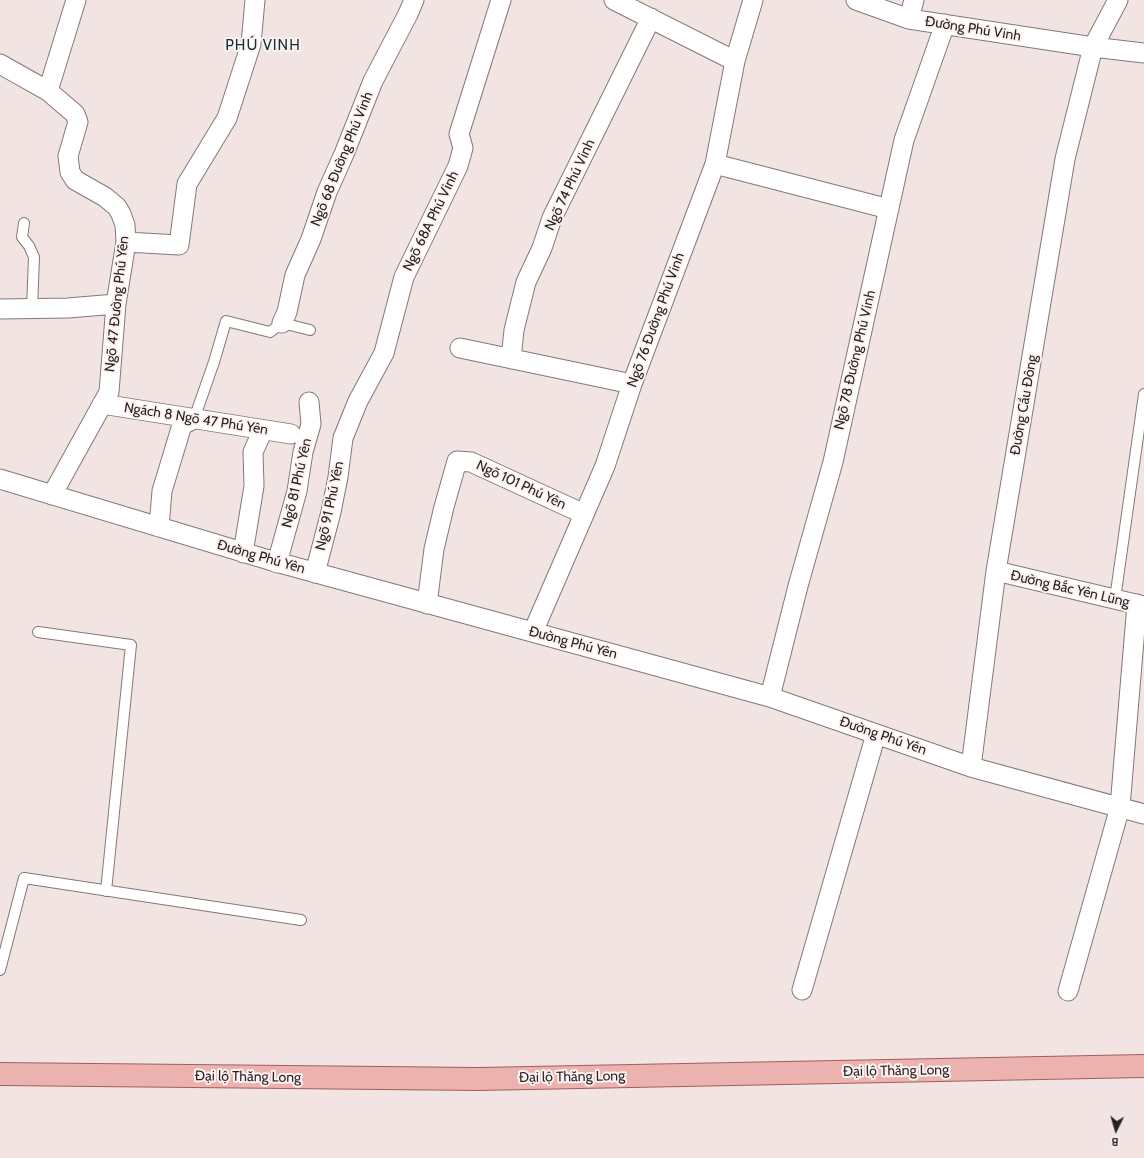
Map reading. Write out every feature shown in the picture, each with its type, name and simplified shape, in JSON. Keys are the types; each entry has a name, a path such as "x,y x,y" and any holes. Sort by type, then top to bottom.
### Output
{"main road":[{"name":"Đại lộ Thăng Long","path":"0,1074 478,1079 1144,1066"}],"street":[{"path":"48,91 76,0"},
{"path":"126,242 179,245 187,184 227,118 251,44 255,0"},
{"name":"Ngõ 68 Đường Phú Vinh","path":"282,323 287,312 295,275 311,239 327,192 373,81 414,0"},
{"name":"Ngõ 68A Phú Vinh","path":"343,438 358,401 384,353 404,277 458,166 463,148 459,134 501,0"},
{"path":"614,0 735,61"},
{"name":"Ngõ 76 Đường Phú Vinh","path":"533,632 605,466 632,384 715,164 735,61 753,0"},
{"name":"Đường Phú Vinh","path":"856,0 909,19 1093,47 1144,53"},
{"path":"909,19 914,0"},
{"name":"Đường Cầu Đông","path":"971,767 996,571 1065,159 1093,47 1118,0"},
{"name":"Ngõ 74 Phú Vinh","path":"511,359 514,330 526,282 542,248 552,218 651,18"},
{"name":"Ngõ 78 Đường Phú Vinh","path":"770,697 798,586 833,462 904,140 945,24"},
{"name":"Ngõ 47 Đường Phú Yên","path":"0,64 48,91 75,114 78,122 68,156 70,172 75,180 105,197 117,207 125,225 126,242 116,304 109,392 52,495"},
{"path":"715,164 889,209"},
{"path":"0,309 68,308 116,304"},
{"path":"460,348 632,384"},
{"name":"Ngõ 81 Phú Yên","path":"277,563 297,491 303,452 311,424 309,402"},
{"name":"Ngách 8 Ngõ 47 Phú Yên","path":"102,404 291,434"},
{"path":"159,527 162,491 173,453 182,425 194,418"},
{"path":"243,553 254,486 253,452 263,430"},
{"name":"Ngõ 91 Phú Yên","path":"315,573 331,512 343,438"},
{"name":"Ngõ 101 Phú Yên","path":"427,604 434,548 457,461 471,462 584,514"},
{"name":"Đường Phú Yên","path":"0,479 277,563 770,697 971,767 1144,814"},
{"name":"Đường Bắc Yên Lũng","path":"996,571 1140,605"},
{"path":"1068,991 1120,807 1136,704 1140,605"},
{"path":"802,990 876,734"}],"lane":[{"path":"24,223 22,237 29,246 34,257 32,309"},
{"path":"194,418 214,362 226,321 270,332 282,323 310,330"},
{"path":"1115,599 1144,394"},
{"path":"38,632 131,645 106,890"},
{"path":"0,970 24,878 301,920"}],"district":[{"name":"PHÚ VINH","path":"263,46"}]}
